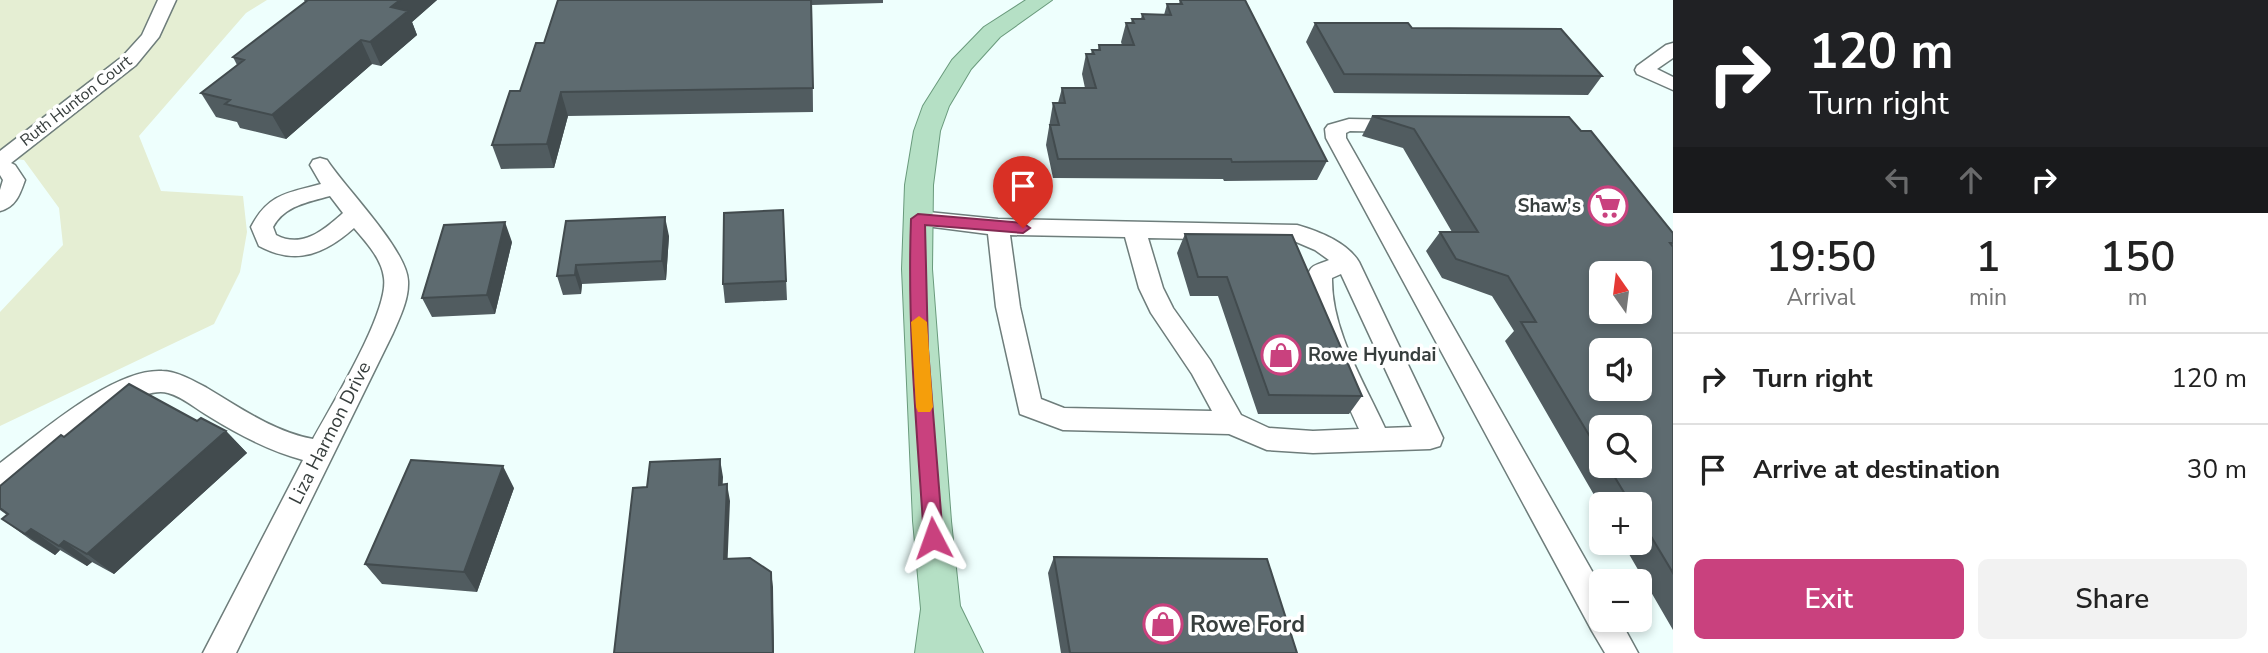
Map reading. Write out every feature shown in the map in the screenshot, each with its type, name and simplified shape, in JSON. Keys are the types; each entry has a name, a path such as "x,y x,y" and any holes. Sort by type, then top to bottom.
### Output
{"main road":[{"path":"935,653 941,609 920,349 917,270 919,185 927,131 947,84 961,65 992,32 1041,0"},
{"path":"941,609 963,653"}],"street":[{"name":"Ruth Hunton Court","path":"0,161 129,61 150,37 167,0"},
{"path":"1673,48 1644,70 1673,84"},
{"path":"1417,126 1349,125 1335,129 1336,138 1589,595"},
{"path":"0,167 8,170 14,180 9,195 0,204"},
{"name":"Liza Harmon Drive","path":"219,653 382,333 396,294 396,276 390,260 327,176 275,206 261,225 261,235 266,242 289,250 312,246 333,237 355,215"},
{"path":"918,219 998,227 1135,232 1297,233 1323,244 1347,262 1430,438 1313,442 1267,439 1232,423 1063,419 1029,406 1007,307 998,227"},
{"path":"1135,232 1151,288 1163,313 1202,367 1232,423"},
{"path":"1347,262 1320,272 1318,282 1326,319 1377,439"},
{"path":"0,479 108,399 138,385 159,380 184,387 203,401 295,449 320,452"},
{"path":"1610,632 1622,653"}],"green space":[{"path":"0,0 267,0 246,13 139,136 161,191 243,196 247,232 240,272 214,324 0,426 0,312 63,245 59,208 24,160 0,158"}],"building":[{"path":"308,0 400,0 391,7 408,11 370,42 361,40 272,115 225,104 230,100 201,93 244,60 233,57"},
{"path":"558,0 811,0 813,88 561,92 547,144 492,145 510,91 520,91 536,43 544,43"},
{"path":"1180,0 1245,0 1327,161 1058,159 1050,125 1059,125 1053,103 1065,103 1062,88 1096,88 1086,54 1094,54 1092,50 1100,50 1099,45 1134,45 1126,23 1134,23 1132,19 1144,19 1142,14 1171,15 1167,4 1182,4"},
{"path":"1315,23 1408,23 1412,28 1561,29 1602,76 1344,74"},
{"path":"1372,116 1569,117 1581,131 1591,131 1673,233 1673,243 1670,243 1673,247 1673,573 1652,538 1652,492 1624,492 1615,478 1652,478 1652,415 1589,415 1589,435 1521,322 1536,322 1508,276 1456,259 1440,232 1478,232 1414,129"},
{"path":"783,210 786,281 723,284 724,213"},
{"path":"665,217 662,261 576,265 575,275 557,276 566,221"},
{"path":"505,222 487,295 422,298 444,225"},
{"name":"Rowe Hyundai","path":"1185,234 1292,235 1362,396 1269,395 1227,277 1198,277"},
{"path":"129,384 197,421 201,418 226,431 87,554 64,541 59,546 31,529 25,534 2,519 8,514 0,508 0,486 61,435 64,437"},
{"path":"720,459 719,485 727,484 724,559 750,558 771,572 773,653 614,653 633,488 647,487 650,462"},
{"path":"411,460 503,466 464,572 365,564"},
{"name":"Rowe Ford","path":"1054,557 1267,559 1297,653 1070,653"}],"slow traffic":[{"path":"919,322 924,407"}],"place":[{"name":"Shaw's","path":"1608,206"},
{"name":"Rowe Hyundai","path":"1281,355"},
{"name":"Rowe Ford","path":"1163,624"}],"route":[{"path":"933,538 920,349 918,219 1023,228"}]}
